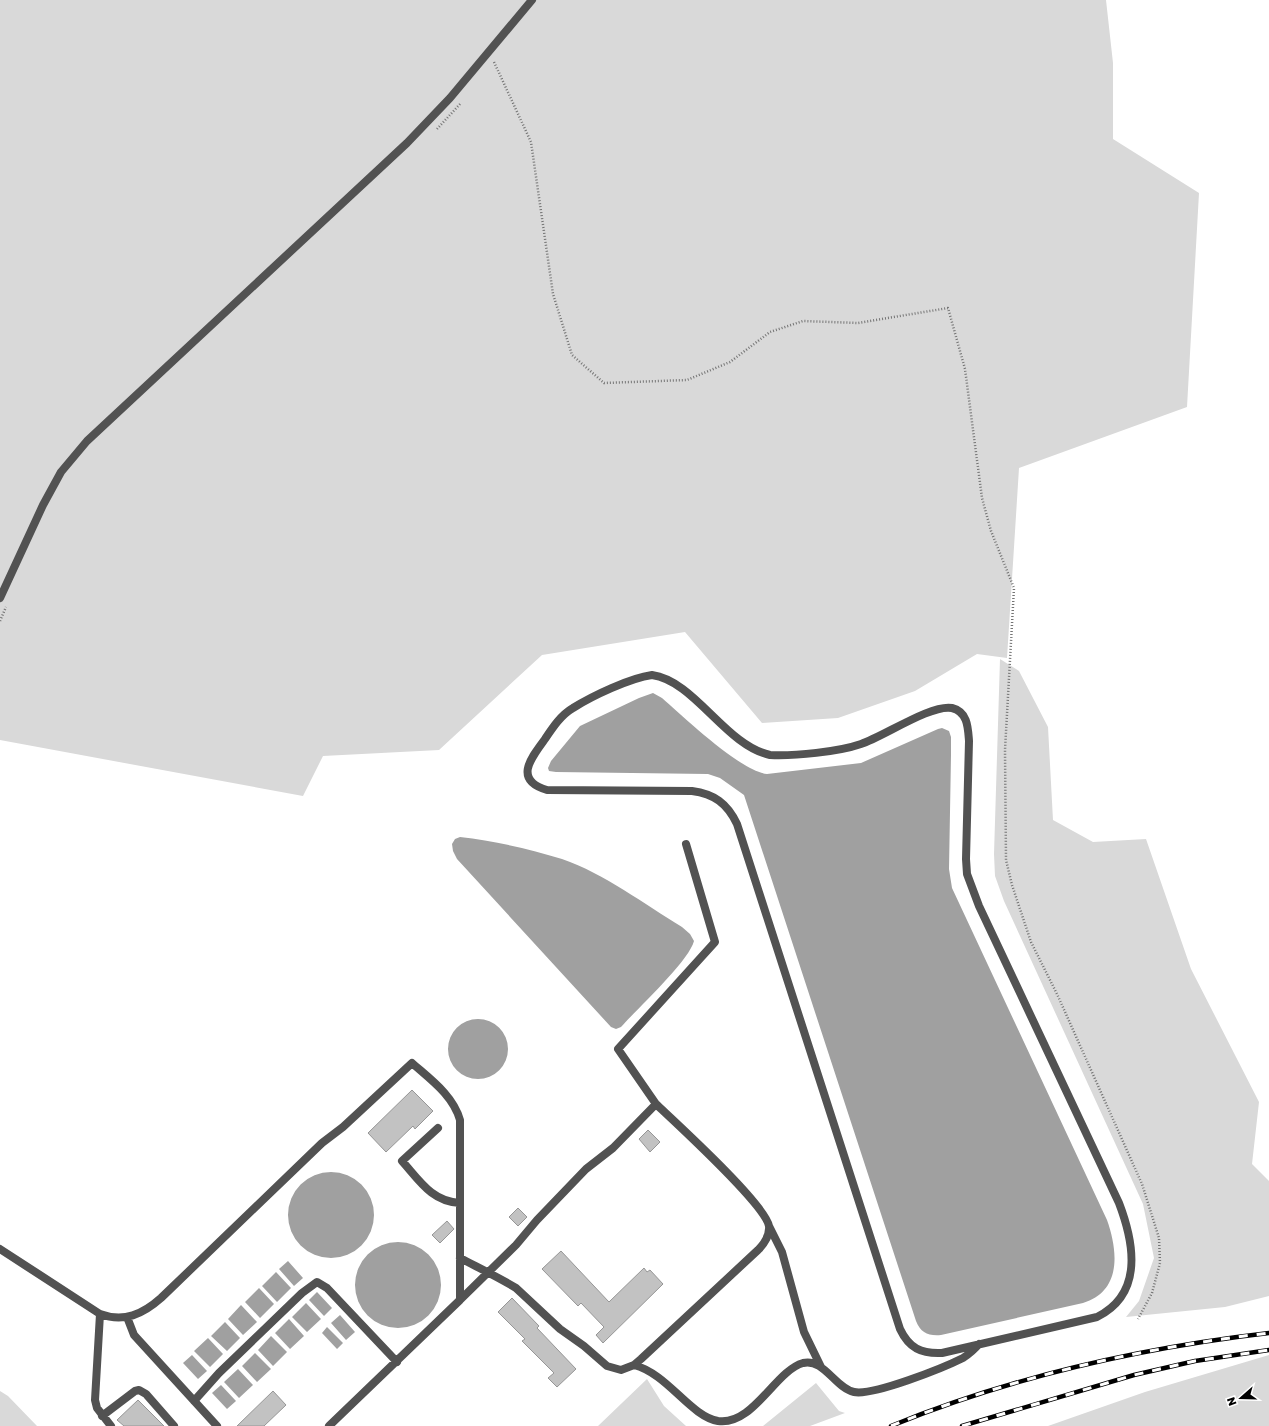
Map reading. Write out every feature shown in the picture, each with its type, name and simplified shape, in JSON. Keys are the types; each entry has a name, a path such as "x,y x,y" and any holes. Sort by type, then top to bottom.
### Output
{"street":[{"path":"0,598 57,478 86,441 407,143 450,98 532,0"},
{"path":"634,1365 657,1375 705,1415 717,1421 726,1422 749,1410 796,1367 810,1363 816,1364 822,1368 846,1389 854,1392 869,1392 950,1363 972,1352 979,1344 1096,1317 1109,1311 1119,1301 1127,1288 1131,1273 1132,1256 1130,1238 1119,1204 979,906 967,874 969,740 966,719 961,712 952,708 942,708 854,746 779,755 762,753 747,745 679,687 661,676 652,675 633,679 573,708 558,720 528,764 527,772 530,780 538,787 557,791 692,791 711,795 727,806 732,815 904,1337 915,1349 932,1354 979,1344"},
{"path":"686,844 715,942 618,1049 656,1104 749,1196 765,1215 782,1252 809,1346 822,1368"},
{"path":"0,1249 100,1314 108,1317 126,1317 144,1311 153,1305 322,1143 343,1128 412,1063 446,1095 458,1111 461,1128 460,1300"},
{"path":"329,1426 488,1273 586,1169 613,1148 656,1104"},
{"path":"438,1128 402,1161 433,1194 445,1201 460,1203"},
{"path":"460,1258 525,1294 560,1329 584,1346 607,1366 621,1370 634,1365 758,1250 765,1243 769,1235 769,1226"},
{"path":"194,1401 219,1373 307,1288 317,1282 327,1288 397,1362"},
{"path":"100,1314 95,1400 97,1408 110,1426"},
{"path":"126,1317 134,1335 217,1426"},
{"path":"102,1416 135,1391 139,1390 146,1394 174,1426"}],"path":[{"path":"489,52 531,142 553,294 572,355 604,383 687,380 730,362 770,332 803,320 858,323 948,308 965,369 982,498 991,531 1014,588 1005,750 1006,860 1012,885 1031,942 1057,994 1139,1177 1159,1238 1160,1263 1152,1292 1138,1318"},
{"path":"489,68 499,56"},
{"path":"435,131 452,115 466,97"},
{"path":"0,621 9,600"}],"shaded area":[{"path":"0,0 1106,0 1113,63 1113,139 1199,193 1187,407 1019,468 1007,658 977,654 915,691 838,718 762,723 685,632 542,655 439,750 323,756 303,796 0,740"},
{"path":"1000,659 1019,671 1048,727 1053,820 1093,842 1146,839 1191,969 1259,1102 1252,1164 1269,1181 1269,1296 1225,1307 1126,1317 1139,1301 1154,1258 1143,1204 1004,901 995,876 994,854"},
{"path":"653,693 662,698 698,730 742,764 756,771 767,774 861,763 938,729 942,728 949,731 951,737 951,755 949,869 952,888 1107,1220 1111,1232 1115,1257 1114,1269 1111,1280 1105,1289 1096,1297 1083,1303 941,1335 926,1333 920,1328 916,1321 744,795 720,778 708,774 549,771 548,768 551,761 580,726 639,698"},
{"path":"460,837 499,843 537,852 578,865 609,881 682,927 690,934 694,941 690,950 662,985 621,1027 616,1029 611,1027 457,859 453,851 452,844 455,839"},
{"path":"472,1019 484,1019 500,1027 506,1037 508,1049 506,1061 500,1071 484,1079 472,1079 456,1071 448,1055 448,1043 456,1027"},
{"path":"331,1172 347,1176 361,1185 370,1199 374,1215 370,1231 361,1245 347,1254 331,1258 315,1254 301,1245 292,1231 288,1215 292,1199 301,1185 315,1176"},
{"path":"398,1242 414,1246 428,1255 437,1269 441,1285 437,1301 428,1315 414,1324 398,1328 382,1324 368,1315 359,1301 355,1285 359,1269 368,1255 382,1246"},
{"path":"288,1261 303,1278 294,1286 279,1269"},
{"path":"276,1272 291,1288 277,1302 262,1286"},
{"path":"259,1288 274,1304 260,1318 245,1302"},
{"path":"317,1292 332,1308 324,1316 309,1300"},
{"path":"306,1303 321,1319 307,1332 292,1317"},
{"path":"241,1305 257,1322 243,1335 228,1319"},
{"path":"340,1315 355,1332 346,1340 331,1323"},
{"path":"289,1319 304,1336 290,1349 275,1333"},
{"path":"225,1322 240,1338 227,1351 211,1336"},
{"path":"327,1327 343,1343 337,1349 322,1333"},
{"path":"271,1336 287,1352 273,1366 258,1350"},
{"path":"208,1338 223,1354 210,1367 194,1351"},
{"path":"255,1353 271,1369 257,1382 242,1366"},
{"path":"192,1355 207,1371 198,1379 183,1363"},
{"path":"1269,1355 1269,1426 1048,1426 1145,1392"},
{"path":"238,1369 253,1385 239,1398 224,1382"},
{"path":"647,1379 664,1406 686,1426 598,1426"},
{"path":"816,1383 839,1411 845,1413 810,1426 763,1426"},
{"path":"221,1385 236,1401 227,1409 212,1393"},
{"path":"0,1391 8,1396 37,1426 0,1426"}],"building":[{"path":"412,1090 433,1111 415,1129 413,1126 386,1152 368,1133"},
{"path":"648,1130 660,1142 650,1152 639,1139"},
{"path":"518,1208 527,1217 518,1226 509,1217"},
{"path":"447,1221 454,1229 440,1243 432,1235"},
{"path":"561,1251 609,1302 644,1268 647,1272 650,1270 663,1284 603,1343 596,1335 604,1327 581,1303 578,1306 542,1269"},
{"path":"512,1298 539,1326 537,1328 576,1369 557,1387 548,1378 554,1373 522,1341 525,1339 498,1312"},
{"path":"273,1391 286,1405 264,1426 237,1426"},
{"path":"138,1400 164,1426 124,1426 117,1420"}],"railway":[{"path":"891,1426 983,1393 1029,1379 1077,1367 1172,1347 1269,1333"},
{"path":"962,1426 1134,1375 1195,1361 1269,1350"}]}
